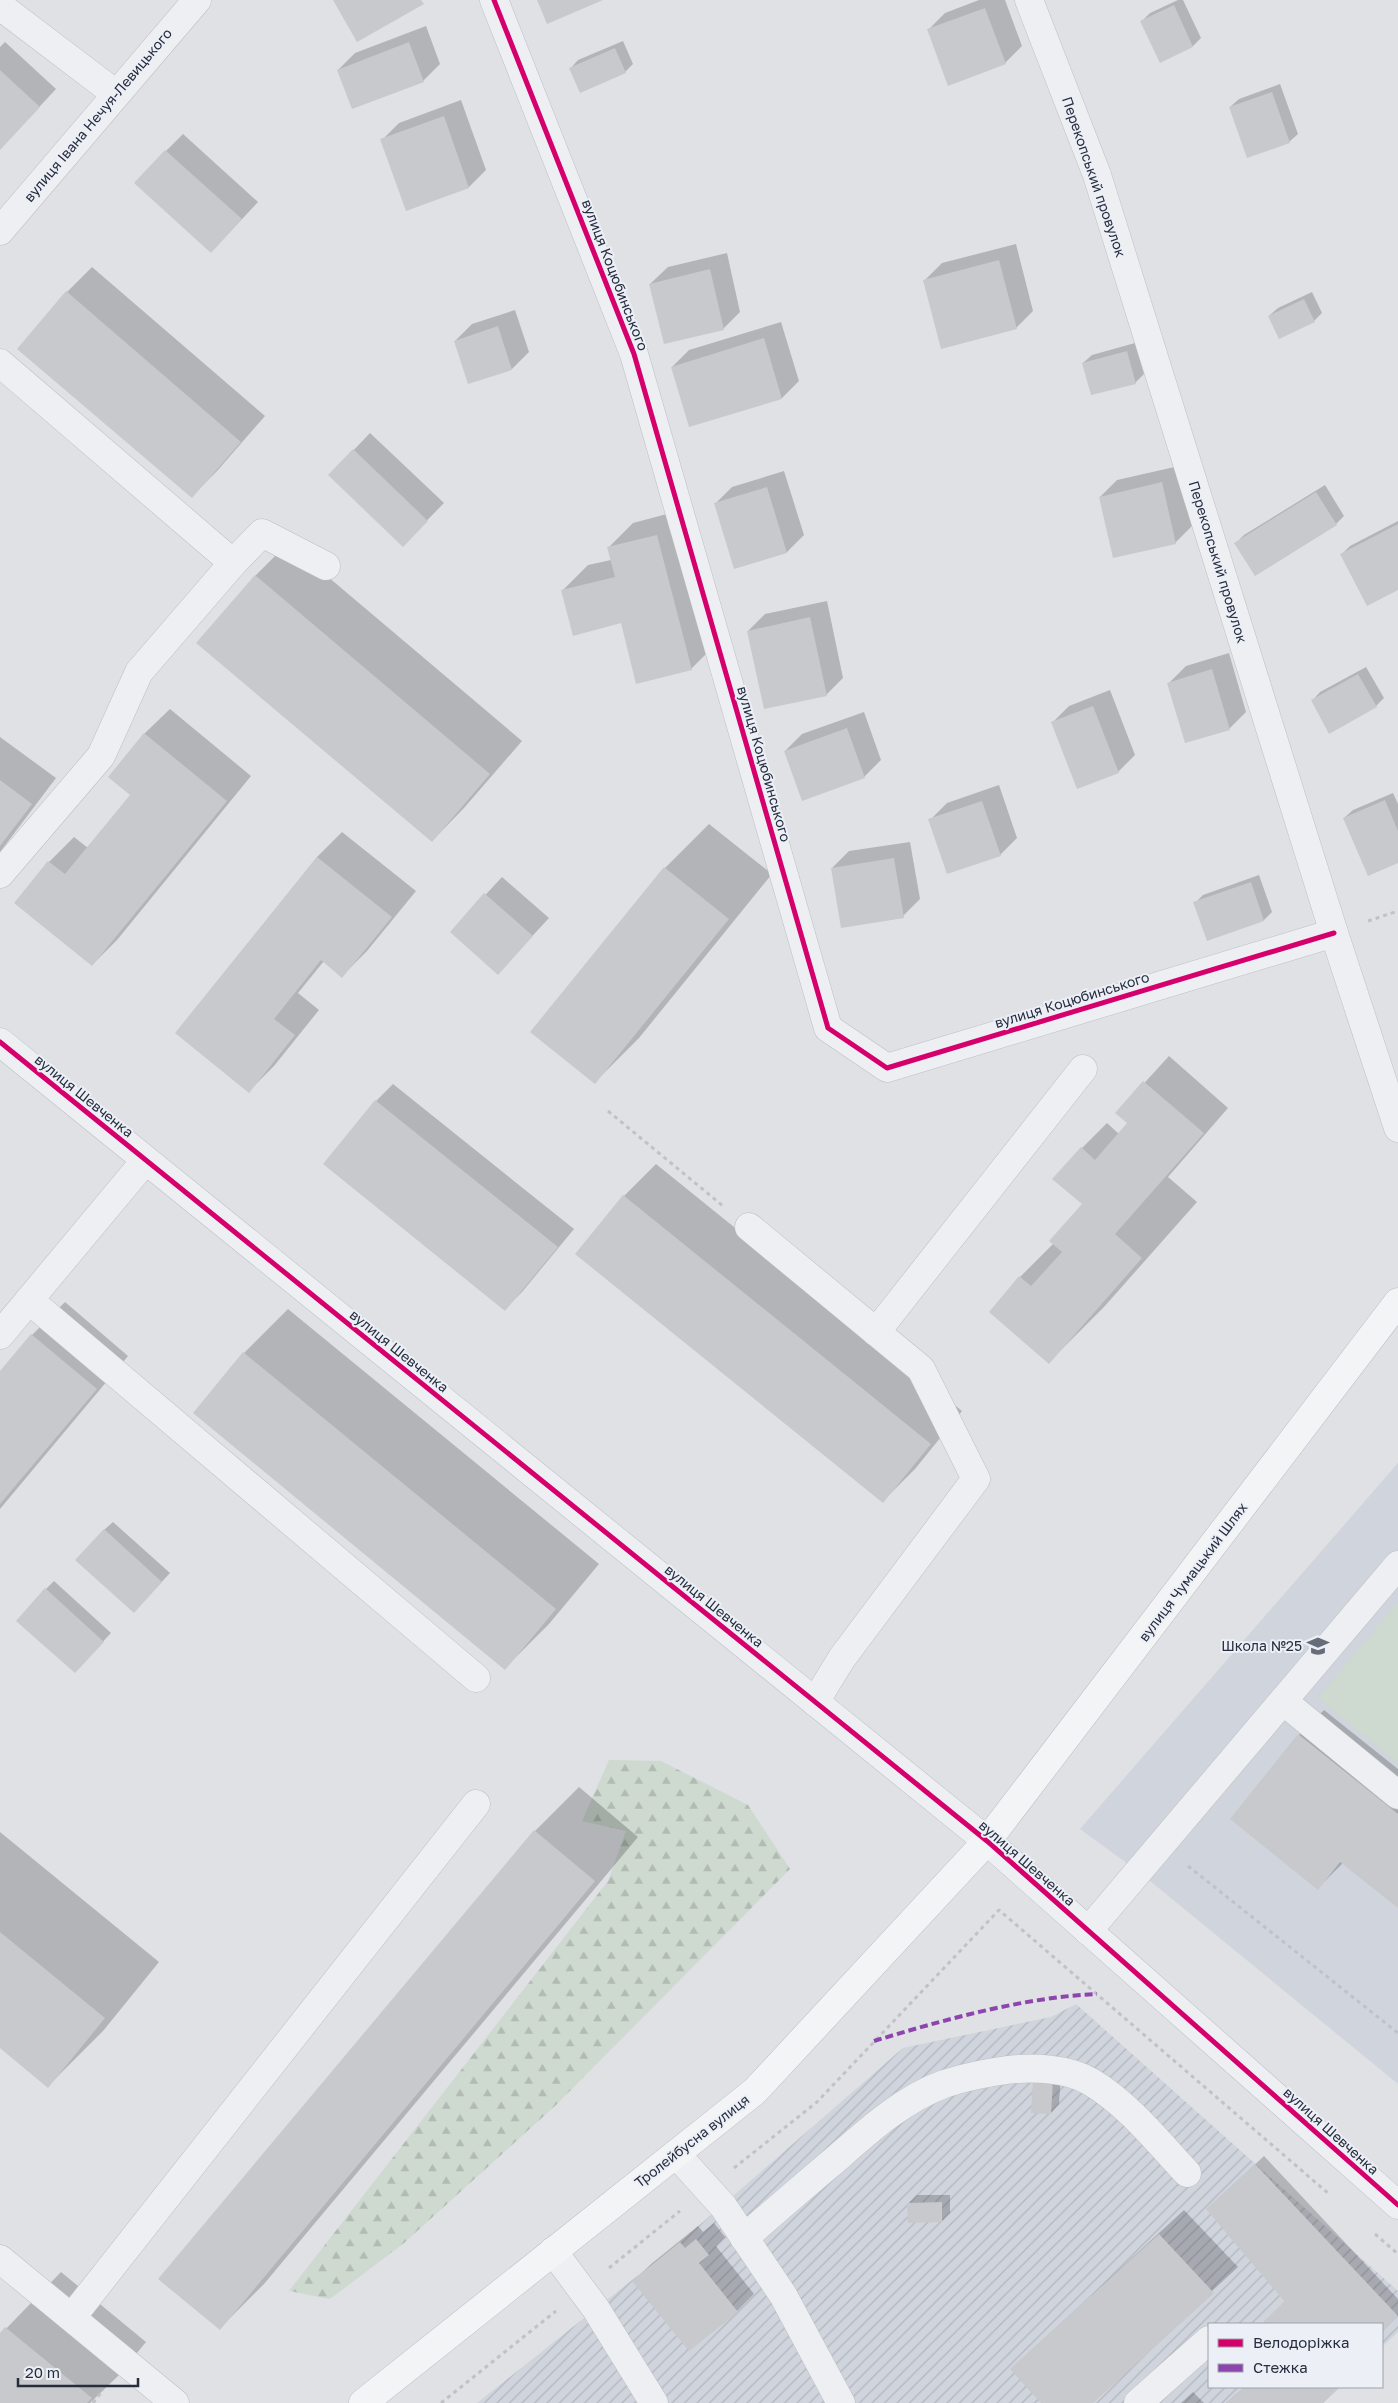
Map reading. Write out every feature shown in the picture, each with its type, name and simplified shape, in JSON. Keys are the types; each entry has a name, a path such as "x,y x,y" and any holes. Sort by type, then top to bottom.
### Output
{"main road":[{"name":"вулиця Чумацький Шлях","path":"987,1841 1398,1302"},
{"name":"Тролейбусна вулиця","path":"363,2403 755,2091 987,1841"}],"street":[{"name":"вулиця Івана Нечуя-Левицького","path":"0,231 197,0"},
{"name":"вулиця Коцюбинського","path":"494,0 634,354 828,1028 886,1068 1334,933"},
{"name":"Перекопський провулок","path":"1029,0 1097,175 1334,933 1398,1128"},
{"path":"0,6 116,94"},
{"path":"0,363 233,563"},
{"path":"0,874 101,756 139,672 233,563 262,533 326,566"},
{"name":"вулиця Шевченка","path":"0,1042 987,1841 1398,2205"},
{"path":"876,1332 1083,1069"},
{"path":"0,1335 145,1160"},
{"path":"749,1227 921,1369 976,1479 842,1658 815,1702"},
{"path":"29,1300 476,1678"},
{"path":"1088,1931 1398,1565"},
{"path":"1283,1701 1398,1794"},
{"path":"72,2317 476,1804"},
{"path":"744,2238 863,2136 909,2102 952,2082 978,2075 1025,2068 1053,2070 1090,2081 1138,2121 1187,2173"},
{"path":"676,2154 722,2206 783,2295 841,2403"},
{"path":"553,2251 596,2309 654,2403"},
{"path":"0,2259 175,2403"},
{"path":"1138,2403 1208,2341"}],"path":[{"path":"608,1111 749,1227"},
{"path":"1162,1844 1398,2032"},
{"path":"93,2403 103,2390"}],"shaded area":[{"name":"Школа №25","path":"1398,1463 1398,2084 1139,1872 1080,1829"},
{"path":"1076,2004 1398,2291 1398,2332 1383,2346 1383,2323 1208,2323 1208,2388 1339,2388 1323,2403 477,2403 680,2242 903,2048 1051,2017"}],"green space":[{"path":"1398,1602 1398,1763 1318,1698"},
{"path":"609,1760 661,1761 748,1805 790,1869 556,2105 404,2243 330,2299 289,2291 608,1881 626,1831 582,1821"}],"building":[{"path":"333,0 421,0 424,4 357,42"},
{"path":"537,0 603,0 547,24"},
{"path":"1174,5 1193,47 1160,63 1140,21"},
{"path":"985,8 1006,64 948,86 927,29"},
{"path":"409,42 424,82 352,109 337,70"},
{"path":"615,48 626,73 580,93 569,68"},
{"path":"0,70 40,107 0,150"},
{"path":"1272,92 1290,143 1247,158 1229,107"},
{"path":"444,116 469,188 406,211 380,139"},
{"path":"165,150 242,219 211,253 134,183"},
{"path":"999,260 1017,329 941,349 923,280"},
{"path":"710,269 724,330 664,344 649,284"},
{"path":"66,291 241,442 192,498 17,349"},
{"path":"1304,299 1315,322 1279,339 1268,316"},
{"path":"498,326 512,370 468,384 454,341"},
{"path":"764,338 782,399 689,427 671,367"},
{"path":"1127,351 1136,384 1091,395 1082,363"},
{"path":"353,449 428,521 403,547 328,475"},
{"path":"1162,482 1176,544 1113,558 1099,497"},
{"path":"767,487 787,553 734,569 714,503"},
{"path":"1316,492 1337,525 1255,576 1234,543"},
{"path":"1398,524 1398,590 1367,606 1340,554"},
{"path":"657,535 692,670 636,684 621,623 573,636 561,590 615,577 607,547"},
{"path":"255,575 490,774 432,842 196,643"},
{"path":"810,617 827,696 764,709 747,631"},
{"path":"1212,669 1230,730 1185,743 1167,683"},
{"path":"1358,674 1377,707 1329,734 1311,700"},
{"path":"1093,706 1119,773 1077,789 1051,722"},
{"path":"847,728 865,778 802,801 784,751"},
{"path":"144,733 227,801 92,966 14,903 48,861 65,874 130,795 108,777"},
{"path":"0,780 32,804 0,846"},
{"path":"1385,800 1398,831 1398,863 1368,876 1343,818"},
{"path":"982,801 1001,856 947,874 928,819"},
{"path":"317,857 392,917 342,978 321,960 274,1019 295,1035 249,1093 175,1033"},
{"path":"894,858 904,918 841,928 831,868"},
{"path":"664,867 729,919 595,1084 530,1032"},
{"path":"1251,882 1264,921 1207,941 1193,902"},
{"path":"484,893 533,936 498,975 450,932"},
{"path":"1143,1081 1204,1133 1115,1234 1142,1258 1049,1364 989,1312 1019,1276 1031,1286 1062,1252 1049,1241 1082,1204 1052,1179 1081,1147 1095,1160 1127,1123 1115,1113"},
{"path":"375,1100 558,1247 505,1311 323,1164"},
{"path":"623,1195 931,1444 883,1503 575,1254"},
{"path":"31,1334 97,1389 0,1504 0,1371"},
{"path":"243,1352 556,1609 505,1670 193,1413"},
{"path":"104,1529 162,1582 134,1613 75,1560"},
{"path":"45,1588 104,1642 75,1673 16,1621"},
{"path":"1298,1734 1398,1814 1398,1908 1340,1862 1318,1890 1230,1819"},
{"path":"534,1830 595,1881 220,2330 158,2279"},
{"path":"0,1932 105,2018 48,2088 0,2048"},
{"path":"1033,2079 1053,2080 1051,2114 1031,2113"},
{"path":"1255,2164 1398,2316 1383,2332 1383,2323 1266,2323 1264,2321 1285,2302 1206,2209"},
{"path":"942,2202 942,2222 908,2223 907,2203"},
{"path":"1159,2234 1214,2293 1093,2403 1041,2403 1010,2369"},
{"path":"696,2239 709,2255 699,2263 738,2312 689,2351 632,2281 680,2242 685,2248"},
{"path":"5,2327 92,2398 87,2403 0,2403 0,2333"},
{"path":"1244,2388 1339,2388 1323,2403 1226,2403"}],"marked path":[{"path":"874,2041 984,2011 1041,2000 1097,1994"}],"cycle path":[{"path":"494,0 634,354 828,1028 887,1068 1334,933"},
{"path":"0,1042 987,1841 1398,2205"}],"place":[{"name":"Школа №25","path":"1318,1646"}]}
